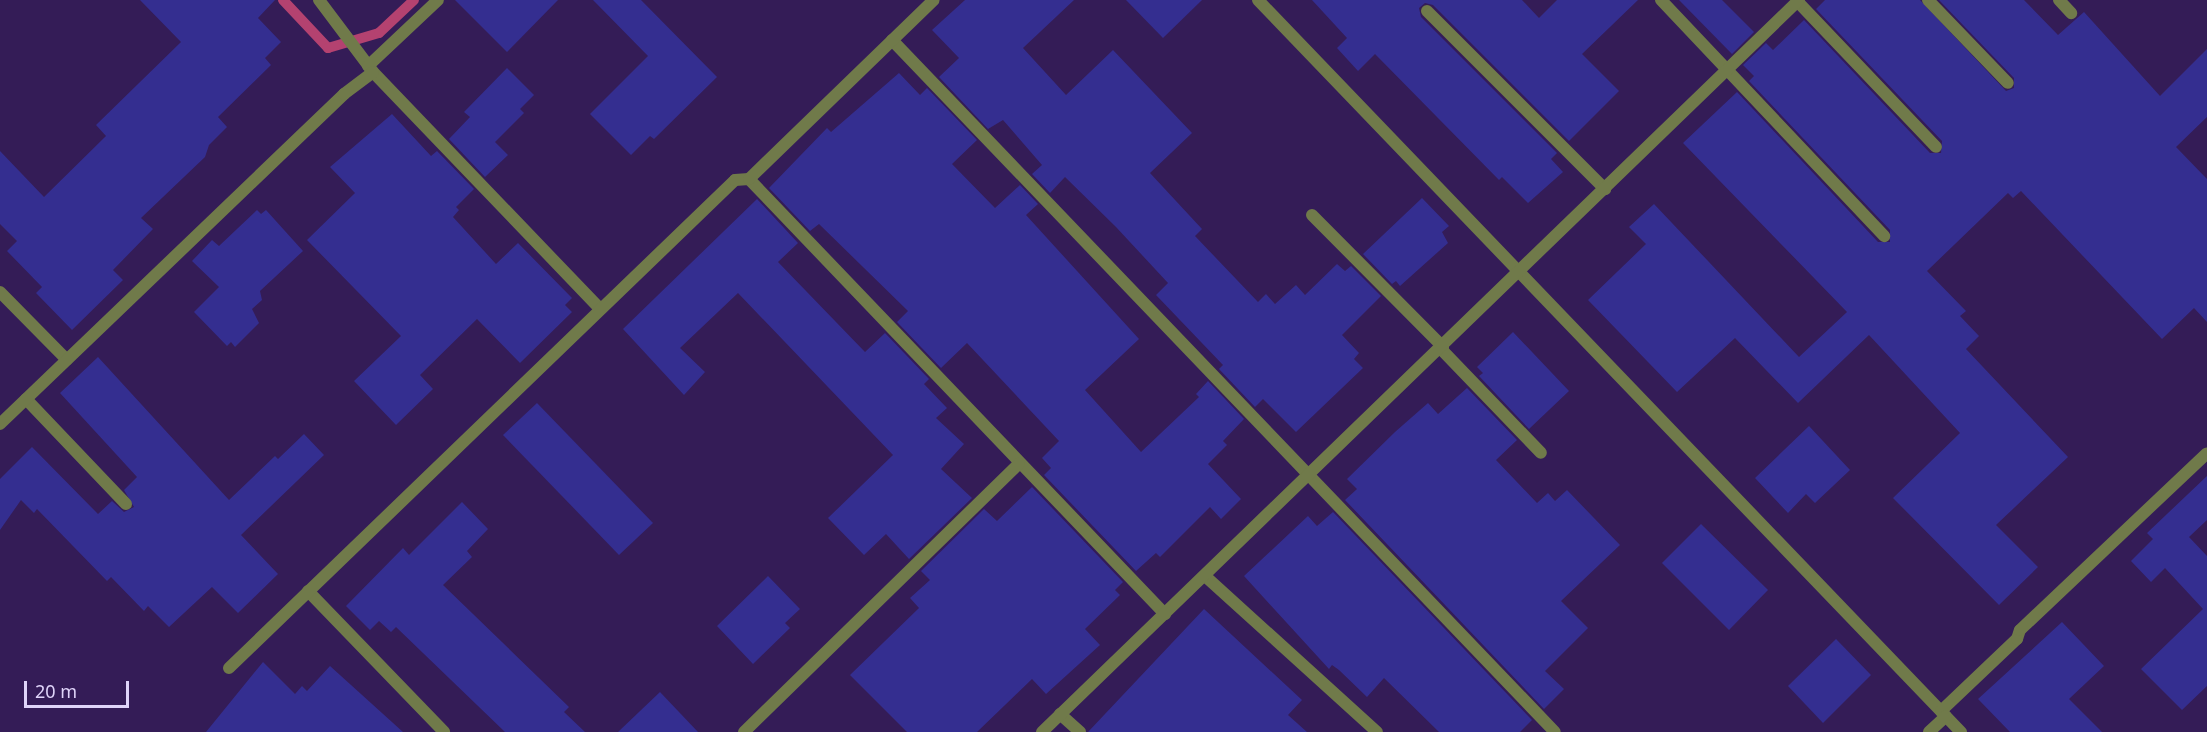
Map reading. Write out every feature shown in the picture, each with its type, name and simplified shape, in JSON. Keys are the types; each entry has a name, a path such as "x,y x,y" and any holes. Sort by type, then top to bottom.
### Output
{"street":[{"path":"320,0 338,21 369,66 600,309"},
{"path":"0,424 344,94 369,66 438,0"},
{"path":"229,668 735,180 749,179 934,0"},
{"path":"1258,0 1961,732"},
{"path":"1661,0 1725,72 1884,236"},
{"path":"1928,0 2008,83"},
{"path":"2059,0 2072,13"},
{"path":"1042,732 1310,477 1795,2 1936,147"},
{"path":"1427,11 1605,189"},
{"path":"892,40 1555,732"},
{"path":"749,179 1019,464 1165,614"},
{"path":"1312,215 1541,453"},
{"path":"0,292 67,360"},
{"path":"27,399 126,504"},
{"path":"1929,732 1943,713 2017,639 2020,630 2207,453"},
{"path":"744,732 1019,464"},
{"path":"1206,576 1377,732"},
{"path":"308,591 444,732"},
{"path":"1060,714 1080,732"}],"building":[{"path":"140,0 275,0 258,18 281,42 265,58 271,65 218,117 227,127 209,145 205,157 141,218 153,229 113,270 123,280 72,330 36,293 42,287 7,251 17,241 0,224 0,151 44,197 106,136 96,125 181,42"},
{"path":"455,0 558,0 507,52"},
{"path":"593,0 641,0 717,77 654,139 650,136 631,155 590,114 648,56"},
{"path":"965,0 1074,0 1023,48 1066,95 1113,50 1192,133 1150,173 1202,229 1195,236 1258,302 1266,294 1275,304 1296,285 1305,295 1337,264 1345,271 1351,266 1381,296 1342,335 1359,353 1354,359 1363,368 1296,432 1263,399 1255,407 1219,369 1223,365 1156,295 1168,283 1116,227 1065,177 1050,193 1032,174 1042,165 1003,120 988,129 939,77 959,58 932,30"},
{"path":"1126,0 1202,0 1163,38"},
{"path":"1312,0 1522,0 1539,18 1557,0 1638,0 1582,54 1619,91 1569,141 1433,5 1425,3 1419,8 1421,17 1557,153 1551,159 1563,172 1528,203 1502,177 1499,180 1375,54 1358,71 1337,48 1347,38"},
{"path":"1679,0 1722,0 1754,32 1732,54"},
{"path":"1825,0 1920,0 2006,91 2014,88 2014,78 1939,0 2024,0 2058,35 2084,12 2160,96 2207,49 2207,117 2176,147 2207,179 2207,322 2194,308 2162,339 2021,191 2013,198 2008,193 1927,271 1966,311 1960,316 1979,336 1966,349 2068,457 1996,525 2038,567 1999,605 1893,498 1960,433 1869,335 1798,403 1735,338 1677,392 1588,300 1646,244 1629,227 1654,204 1799,357 1847,312 1683,143 1737,92 1878,242 1890,242 1890,230 1749,81 1754,76 1743,65 1766,43 1773,50 1804,20 1930,153 1941,153 1942,141 1816,9"},
{"path":"507,68 534,95 520,109 524,113 495,142 508,155 485,177 449,139 470,117 464,112"},
{"path":"899,73 920,95 927,88 977,140 952,164 995,208 1020,185 1038,204 1026,215 1139,339 1085,390 1141,452 1199,397 1196,394 1208,381 1244,419 1223,441 1227,445 1208,464 1241,499 1221,519 1210,507 1160,557 1156,553 1136,571 1044,475 1051,468 1042,458 1059,441 967,343 941,368 897,322 908,311 819,224 810,231 769,188 827,128 831,132"},
{"path":"392,114 431,156 437,151 474,189 456,207 459,210 453,217 496,264 518,243 572,298 565,305 572,312 520,363 477,319 420,375 433,389 396,425 354,381 401,336 307,240 355,193 330,167"},
{"path":"1422,198 1449,226 1442,232 1448,243 1400,286 1396,281 1392,284 1363,254"},
{"path":"757,199 798,243 778,262 865,352 885,333 929,379 924,384 947,408 936,418 964,444 941,469 972,498 909,559 886,534 864,555 828,518 893,455 738,293 680,348 705,372 684,395 623,329"},
{"path":"257,210 261,214 266,210 303,251 260,291 262,300 252,309 259,323 235,347 231,342 227,346 194,312 219,287 192,261 212,240 219,246"},
{"path":"1513,332 1569,391 1529,429 1479,376 1483,373 1477,367"},
{"path":"98,357 229,500 275,456 278,459 304,434 324,455 241,535 278,574 238,613 212,587 169,627 148,606 144,611 111,577 107,581 37,509 34,513 21,500 0,530 0,479 32,447 98,514 112,501 124,512 134,507 124,490 137,477 60,393"},
{"path":"1467,388 1517,440 1496,460 1537,503 1548,493 1555,501 1567,490 1620,545 1561,601 1588,628 1545,671 1564,689 1544,709 1345,500 1357,489 1347,479 1395,432 1428,403 1438,414"},
{"path":"537,403 653,523 619,555 503,435"},
{"path":"1809,426 1850,470 1815,503 1806,494 1788,513 1755,478"},
{"path":"2207,476 2207,520 2189,537 2207,556 2207,686 2182,710 2141,669 2203,609 2165,568 2151,582 2131,561 2153,539 2147,533"},
{"path":"1032,487 1123,582 1115,590 1120,595 1085,629 1100,645 1046,694 1032,679 977,732 907,732 850,675 919,608 910,598 930,580 921,571 984,509 997,521"},
{"path":"462,502 488,529 467,551 472,557 443,585 569,707 564,712 585,732 505,732 396,627 391,632 379,621 370,630 346,606 403,548 409,555"},
{"path":"1333,512 1532,720 1520,732 1439,732 1384,678 1367,697 1339,670 1332,665 1329,669 1244,576 1308,516 1317,526"},
{"path":"1701,524 1768,590 1729,630 1662,563"},
{"path":"768,576 800,609 785,623 790,628 753,664 717,626"},
{"path":"1204,609 1302,700 1288,715 1307,732 1088,732"},
{"path":"2062,622 2104,666 2069,699 2102,732 2010,732 1978,699"},
{"path":"1836,639 1871,675 1823,723 1788,686"},
{"path":"263,662 295,694 302,686 307,691 330,666 403,732 206,732"},
{"path":"660,692 698,732 618,732"}],"waterway":[{"path":"283,0 328,48 379,33 414,0"}]}
